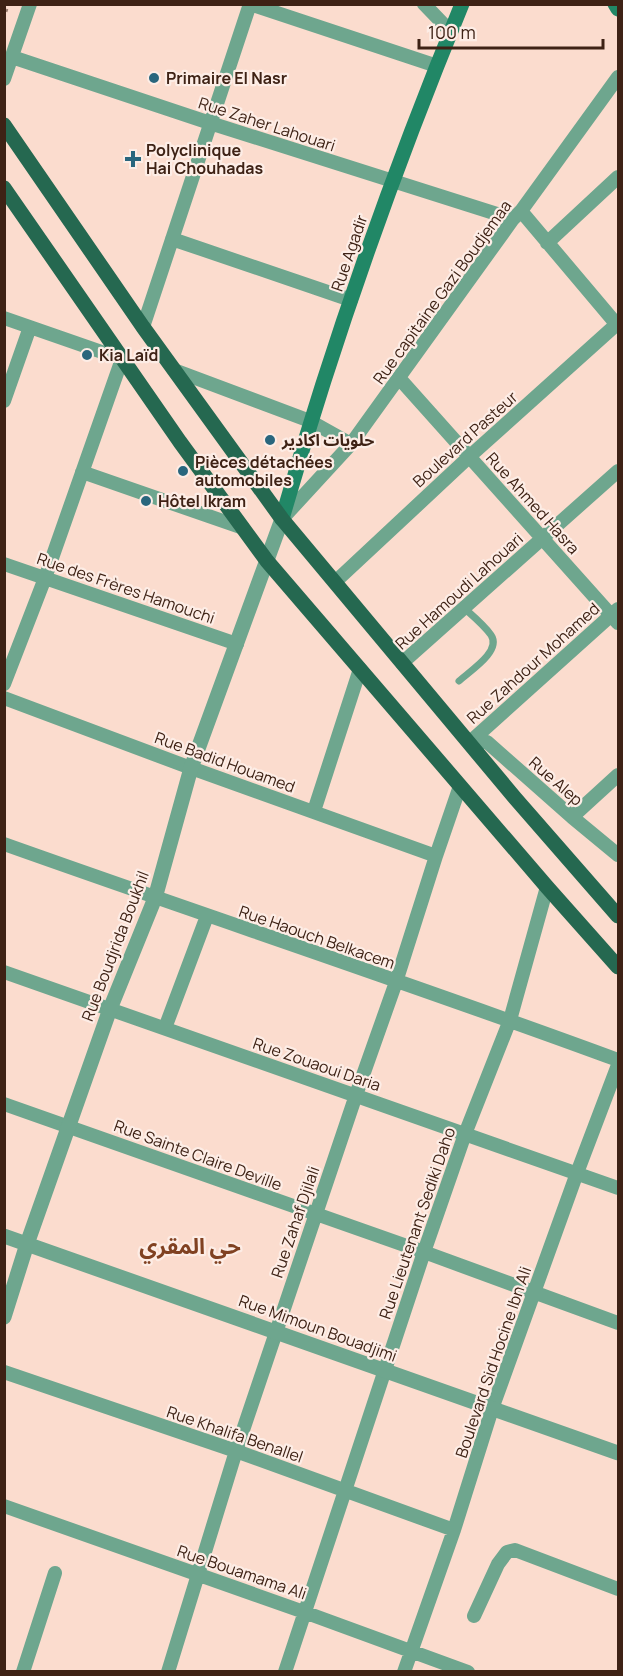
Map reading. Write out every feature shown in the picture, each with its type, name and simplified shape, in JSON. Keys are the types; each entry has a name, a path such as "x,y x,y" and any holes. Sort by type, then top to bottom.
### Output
{"main road":[{"name":"Rue Agadir","path":"282,519 310,421 351,300 393,182 462,4"},
{"path":"615,4 618,9"},
{"path":"4,125 143,327 282,519 515,798 618,916"},
{"path":"4,188 122,359 267,561 618,967"}],"street":[{"path":"4,79 30,4"},
{"path":"424,4 451,32"},
{"path":"143,327 250,5 437,66"},
{"name":"Rue Zaher Lahouari","path":"12,57 393,182 517,215"},
{"name":"Rue capitaine Gazi Boudjemaa","path":"282,519 351,444 618,77"},
{"path":"547,243 618,177"},
{"path":"517,215 547,243 618,325"},
{"path":"172,239 351,300"},
{"path":"4,318 122,359 45,578 4,684"},
{"name":"Boulevard Pasteur","path":"335,582 470,456 618,325"},
{"path":"4,401 30,327"},
{"path":"174,370 310,421 351,444"},
{"name":"Rue Ahmed Hasra","path":"399,378 616,616"},
{"name":"Rue Hamoudi Lahouari","path":"402,663 618,471"},
{"path":"82,472 243,528"},
{"name":"Rue Boudjrida Boukhil","path":"4,1317 27,1244 110,1009 155,898 191,768 282,519"},
{"name":"Rue des Frères Hamouchi","path":"4,564 237,644"},
{"name":"Rue Zahdour Mohamed","path":"470,742 616,616"},
{"path":"314,811 360,669"},
{"name":"Rue Badid Houamed","path":"4,698 435,856"},
{"name":"Rue Alep","path":"470,742 487,742 618,855"},
{"path":"572,817 618,776"},
{"name":"Rue Zahaf Djilali","path":"168,1671 236,1451 396,982 435,856 460,786"},
{"name":"Rue Haouch Belkacem","path":"4,844 510,1020 618,1060"},
{"name":"Rue Lieutenant Sediki Daho","path":"285,1671 424,1252 465,1134 510,1020 548,887"},
{"path":"165,1028 207,916"},
{"name":"Rue Zouaoui Daria","path":"4,972 618,1188"},
{"name":"Boulevard Sid Hocine Ibn Ali","path":"404,1671 454,1530 492,1408 618,1065"},
{"name":"Rue Sainte Claire Deville","path":"4,1104 618,1323"},
{"name":"Rue Mimoun Bouadjimi","path":"4,1236 618,1454"},
{"name":"Rue Khalifa Benallel","path":"4,1372 236,1451 454,1530"},
{"name":"Rue Bouamama Ali","path":"4,1506 468,1671"},
{"path":"474,1616 498,1564 507,1552 515,1551 618,1589"},
{"path":"24,1671 55,1573"}],"lane":[{"path":"459,681 491,652 494,645 492,636 465,608"}],"path":[{"path":"4,19 9,4"}],"place":[{"name":"Primaire El Nasr","path":"154,78"},
{"name":"Polyclinique Hai Chouhadas","path":"133,159"},
{"name":"Kia Laïd","path":"87,355"},
{"name":"حلويات اكادير","path":"270,440"},
{"name":"Pièces détachées automobiles","path":"183,471"},
{"name":"Hôtel Ikram","path":"146,501"}],"district":[{"name":"حي المقري","path":"190,1246"}]}
